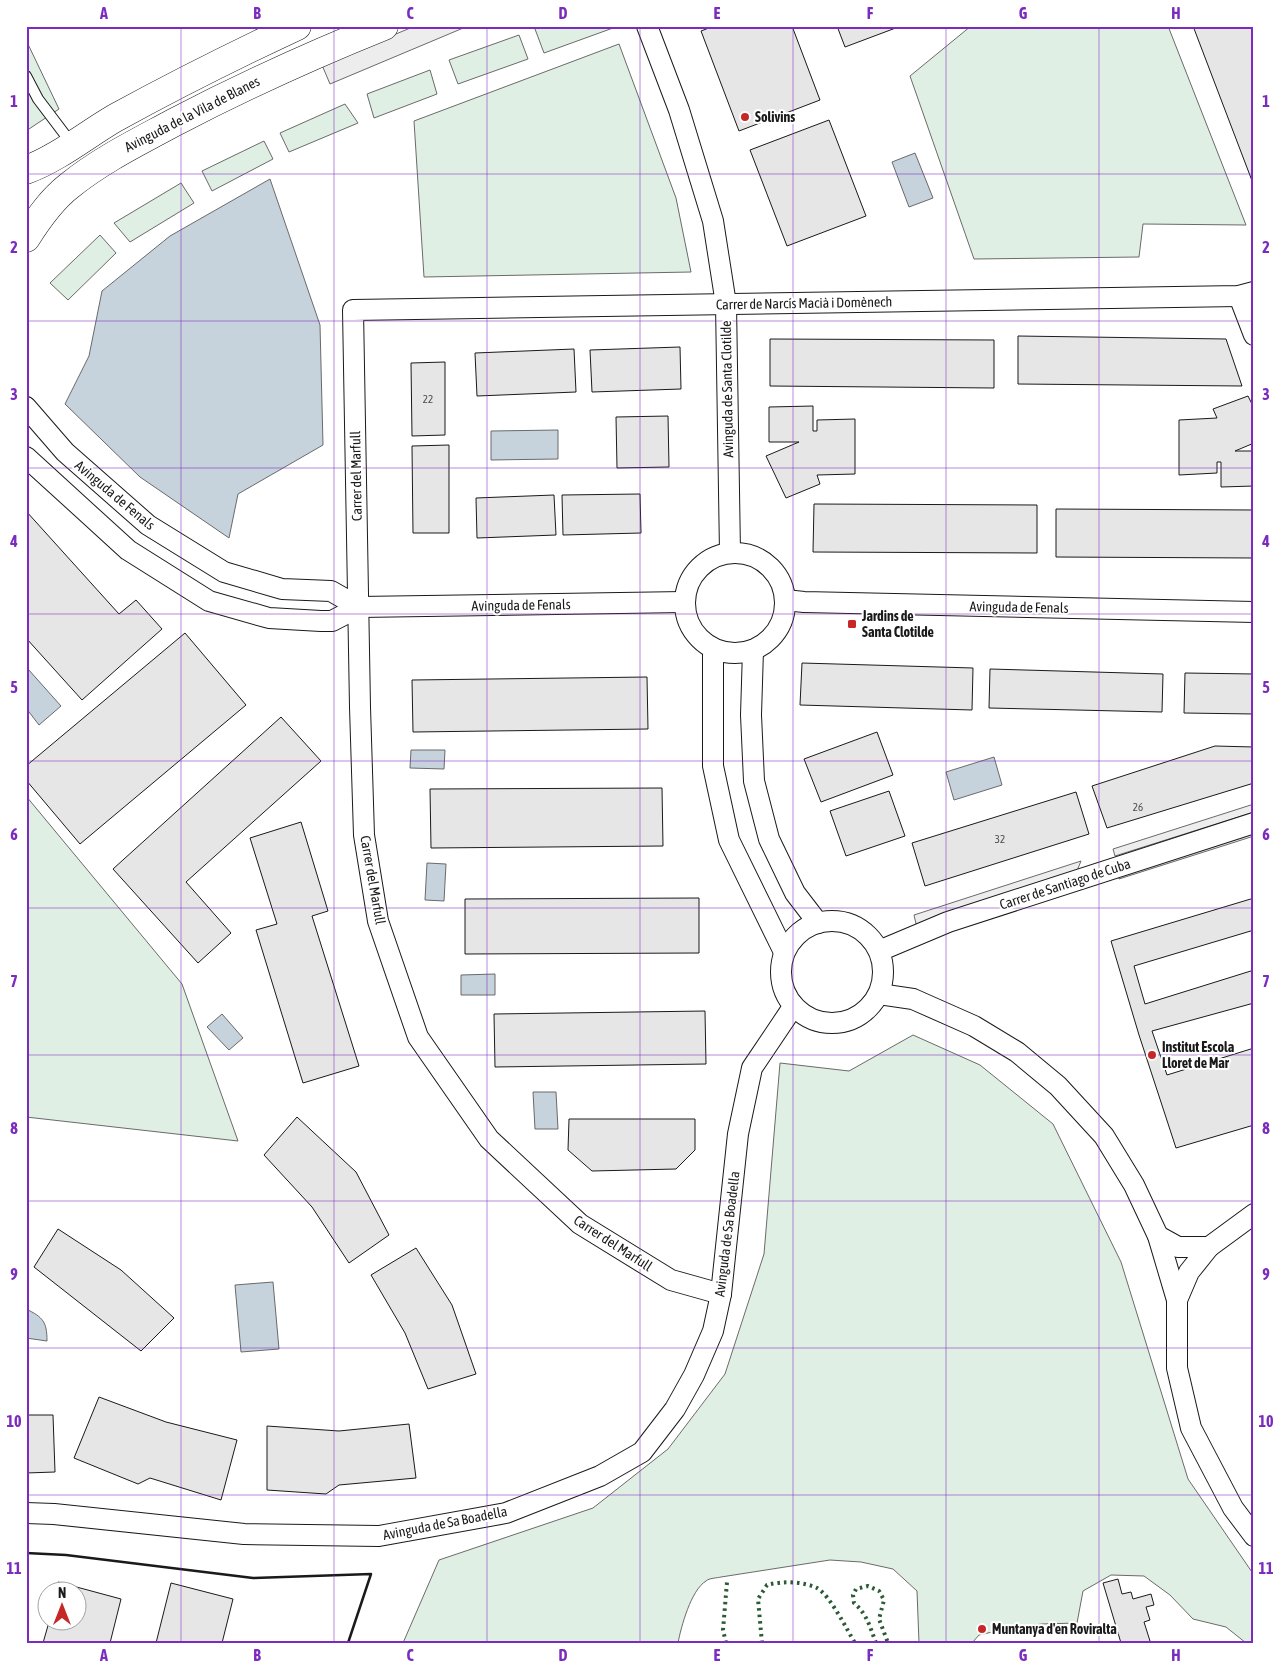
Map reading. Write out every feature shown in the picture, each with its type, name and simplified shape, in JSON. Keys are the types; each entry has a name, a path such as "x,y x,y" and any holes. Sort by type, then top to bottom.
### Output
{"main road":[{"path":"26,170 52,158 107,123 158,94 230,57 297,26"},
{"name":"Avinguda de la Vila de Blanes","path":"26,238 43,213 68,186 130,145 243,87 324,50 384,26"}],"street":[{"name":"Avinguda de Santa Clotilde","path":"647,26 679,110 713,222 726,304 730,553"},
{"name":"Carrer de Narcís Macià i Domènech","path":"353,310 1246,294"},
{"path":"1246,294 1254,336"},
{"name":"Carrer del Marfull","path":"353,310 364,835 378,921 418,1037 488,1139 580,1224 670,1280 721,1294"},
{"name":"Avinguda de Fenals","path":"26,407 65,452 148,525 224,572 282,589 331,592 359,607"},
{"name":"Avinguda de Fenals","path":"26,457 128,550 209,601 269,618 332,621 359,607 684,602"},
{"path":"730,553 746,554 761,560 773,570 782,584 785,600 784,616 778,630 767,642 740,654 713,649 701,641 691,630 684,602 686,587 693,574 703,563 716,556 730,553"},
{"name":"Avinguda de Fenals","path":"785,600 842,603 1254,612"},
{"path":"713,649 713,766 729,840 784,952 781,982 793,1007 821,1024 851,1021 879,994 884,976 879,951 864,932 838,921 818,923 798,934 784,952"},
{"path":"752,650 751,715 754,781 770,839 795,893 818,923"},
{"name":"Carrer de Santiago de Cuba","path":"879,951 948,922 1254,822"},
{"path":"879,994 913,999 974,1026 1017,1052 1058,1086 1104,1136 1134,1185 1158,1236 1177,1300 1177,1368 1191,1428 1233,1508 1254,1536"},
{"name":"Avinguda de Sa Boadella","path":"26,1512 244,1534 379,1536 506,1512 600,1476 642,1452 675,1409 694,1375 713,1331 721,1294 738,1134 752,1068 793,1007"},
{"path":"1177,1300 1189,1272 1208,1247 1254,1214"},
{"path":"1158,1236 1178,1247 1208,1247"}],"lane":[{"path":"26,76 38,99 72,145"}],"green space":[{"path":"542,26 613,26 613,28 544,53 535,29"},
{"path":"971,26 1168,26 1246,225 1143,224 1139,257 974,259 910,76"},
{"path":"519,35 528,59 458,84 449,60"},
{"path":"26,40 59,109 26,131"},
{"path":"619,44 676,198 691,272 424,277 414,121"},
{"path":"430,70 437,94 374,118 367,94"},
{"path":"345,104 358,123 289,152 280,133"},
{"path":"264,141 273,159 212,191 202,171"},
{"path":"181,183 194,203 130,242 114,223"},
{"path":"100,235 116,253 68,300 50,283"},
{"path":"26,796 182,984 238,1141 26,1117"},
{"path":"913,1035 980,1065 1053,1124 1121,1262 1188,1479 1254,1575 1254,1643 1246,1643 1226,1627 1193,1619 1170,1595 1144,1576 1111,1575 1083,1591 1077,1623 1042,1624 1010,1628 979,1635 972,1643 919,1643 917,1591 893,1569 861,1562 830,1560 707,1580 691,1600 678,1643 403,1643 439,1560 593,1508 668,1449 725,1374 764,1254 780,1063 849,1071"}],"shaded area":[{"path":"415,26 468,26 330,84 322,65"},
{"path":"915,153 933,198 909,207 892,162"},
{"path":"270,179 320,325 323,445 238,494 229,538 140,477 65,404 89,356 102,291 170,236"},
{"path":"558,430 558,459 491,460 491,431"},
{"path":"28,669 61,706 39,725 26,708 26,670"},
{"path":"411,750 445,750 444,769 410,768"},
{"path":"994,757 1002,785 954,800 946,772"},
{"path":"1254,804 1254,812 1115,856 1113,849"},
{"path":"1254,828 1254,836 1119,879 1117,871"},
{"path":"1081,861 1074,878 917,928 914,915"},
{"path":"427,863 446,864 444,901 425,900"},
{"path":"495,974 495,995 461,995 461,975"},
{"path":"222,1014 243,1038 229,1050 207,1027"},
{"path":"533,1092 556,1092 558,1129 535,1129"},
{"path":"273,1282 279,1349 241,1352 235,1285"},
{"path":"26,1309 43,1321 47,1341 26,1338"}],"building":[{"path":"714,26 792,26 820,100 739,131 701,31"},
{"path":"837,26 901,26 845,47"},
{"path":"1193,26 1254,26 1254,186"},
{"path":"829,120 866,216 787,246 750,150"},
{"path":"1018,336 1226,339 1242,386 1018,384"},
{"path":"770,339 994,340 994,388 770,386"},
{"path":"680,347 681,389 592,392 590,350"},
{"path":"574,349 576,392 477,396 475,353"},
{"path":"445,362 445,435 412,436 411,363"},
{"path":"1248,396 1254,408 1254,443 1235,451 1254,451 1254,486 1221,487 1221,462 1217,462 1217,473 1179,475 1179,420 1217,418 1213,409"},
{"path":"813,406 813,431 817,431 817,420 855,419 855,474 817,475 820,484 786,498 766,456 799,442 769,442 769,407"},
{"path":"668,416 669,467 617,468 616,417"},
{"path":"449,445 449,533 413,533 412,446"},
{"path":"640,494 641,533 563,535 562,495"},
{"path":"554,495 556,535 477,538 476,498"},
{"path":"814,504 1037,505 1037,553 813,552"},
{"path":"1056,509 1254,510 1254,558 1056,557"},
{"path":"26,511 119,614 136,600 162,629 82,700 26,638"},
{"path":"185,633 246,705 80,844 26,780 26,766"},
{"path":"802,663 973,668 972,710 800,705"},
{"path":"990,669 1163,674 1162,712 989,708"},
{"path":"1185,673 1254,674 1254,714 1184,713"},
{"path":"647,677 648,729 413,732 412,680"},
{"path":"281,717 321,761 186,882 231,933 198,963 113,869"},
{"path":"877,732 893,775 821,802 804,759"},
{"path":"1215,746 1254,747 1254,783 1107,828 1092,786"},
{"path":"662,788 663,846 431,848 430,789"},
{"path":"889,791 905,836 846,856 830,811"},
{"path":"1076,792 1089,834 925,886 912,843"},
{"path":"301,822 328,911 312,916 359,1066 303,1083 256,930 277,924 250,838"},
{"path":"699,898 699,953 465,954 465,899"},
{"path":"1254,898 1254,930 1134,966 1145,1004 1254,970 1254,1003 1152,1031 1167,1075 1254,1048 1254,1125 1176,1148 1111,941"},
{"path":"705,1011 706,1064 495,1067 494,1014"},
{"path":"297,1117 356,1172 389,1235 349,1263 312,1207 264,1155"},
{"path":"569,1119 695,1119 695,1150 676,1169 592,1171 568,1150"},
{"path":"58,1229 121,1270 174,1318 141,1351 34,1267"},
{"path":"416,1248 452,1305 476,1374 428,1389 405,1333 371,1275"},
{"path":"99,1397 166,1422 237,1440 221,1500 150,1478 138,1484 74,1458"},
{"path":"26,1415 53,1415 55,1472 26,1473"},
{"path":"409,1424 416,1478 339,1485 326,1494 267,1490 267,1426 339,1431"},
{"path":"1118,1579 1122,1594 1131,1592 1133,1599 1151,1594 1154,1605 1146,1607 1150,1620 1144,1622 1150,1641 1146,1643 1121,1643 1103,1583"},
{"path":"171,1583 233,1599 222,1643 156,1643"},
{"path":"88,1590 121,1599 110,1643 43,1643 46,1632 88,1632"}],"hedge":[{"path":"726,1643 723,1630 727,1582"},
{"path":"762,1643 758,1599 767,1585 785,1582 805,1584 822,1592 833,1605 855,1643"},
{"path":"876,1643 865,1616 854,1603 853,1595 856,1589 868,1586 879,1591 884,1600 879,1619 888,1643"}],"wall":[{"path":"26,1553 66,1555 253,1578 371,1574 348,1643"}],"place":[{"name":"Solivins","path":"745,117"},
{"name":"Jardins de Santa Clotilde","path":"852,624"},
{"name":"Institut Escola Lloret de Mar","path":"1152,1055"},
{"name":"Muntanya d'en Roviralta","path":"982,1629"}]}
